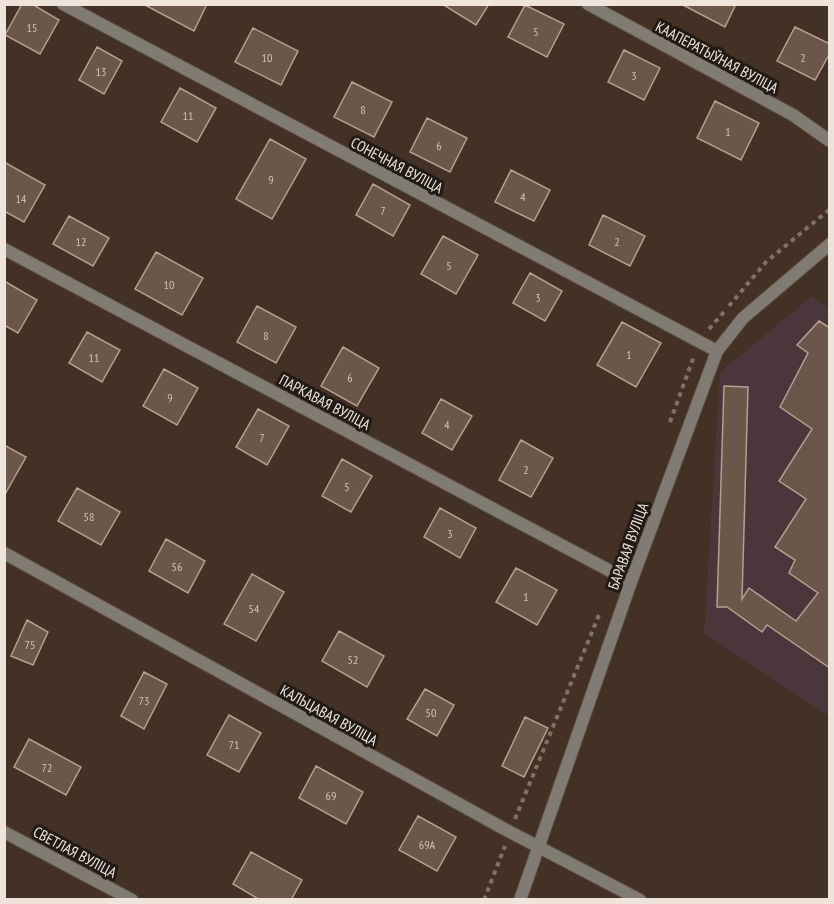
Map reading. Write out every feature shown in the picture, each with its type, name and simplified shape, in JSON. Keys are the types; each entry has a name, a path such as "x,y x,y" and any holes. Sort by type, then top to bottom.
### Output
{"street":[{"name":"СОНЕЧНАЯ ВУЛІЦА","path":"63,4 717,351"},
{"name":"КААПЕРАТЫЎНАЯ ВУЛІЦА","path":"588,4 793,115 830,141"},
{"name":"БАРАВАЯ ВУЛІЦА","path":"520,900 631,582 717,351 743,318 830,244"},
{"name":"ПАРКАВАЯ ВУЛІЦА","path":"4,249 631,582"},
{"name":"КАЛЬЦАВАЯ ВУЛІЦА","path":"4,553 640,900"},
{"name":"СВЕТЛАЯ ВУЛІЦА","path":"4,832 132,900"}],"shaded area":[{"path":"812,296 830,308 829,716 704,634 720,372"}],"building":[{"path":"22,4 32,4 59,20 40,54 5,35"},
{"path":"143,4 207,4 194,31"},
{"path":"442,4 489,4 476,25"},
{"path":"681,4 736,4 725,27"},
{"path":"525,5 564,24 547,57 508,37"},
{"path":"795,27 830,44 830,53 815,80 777,61"},
{"path":"253,28 298,51 281,85 235,62"},
{"path":"97,47 122,61 104,94 79,80"},
{"path":"624,50 660,68 644,100 608,82"},
{"path":"352,82 392,102 374,137 334,117"},
{"path":"180,88 216,108 197,142 161,122"},
{"path":"715,101 759,123 741,160 697,138"},
{"path":"427,118 467,138 450,172 410,152"},
{"path":"270,139 306,159 272,219 236,199"},
{"path":"4,162 45,185 24,222 4,211"},
{"path":"511,170 550,190 534,221 495,202"},
{"path":"373,184 410,205 393,236 356,215"},
{"path":"603,215 645,236 630,266 589,245"},
{"path":"69,216 109,238 93,266 53,244"},
{"path":"443,236 478,255 456,294 421,274"},
{"path":"156,252 203,278 182,315 135,289"},
{"path":"530,273 562,291 545,321 513,303"},
{"path":"4,281 37,300 18,333 4,325"},
{"path":"257,306 296,327 276,363 237,342"},
{"path":"819,321 830,328 830,668 767,625 762,632 727,607 717,607 724,386 748,387 742,599 749,588 796,621 818,593 789,573 795,560 775,547 806,499 779,481 812,429 780,407 808,353 797,345"},
{"path":"622,322 661,343 636,387 597,365"},
{"path":"87,332 120,350 102,382 69,363"},
{"path":"343,347 379,368 357,406 321,386"},
{"path":"164,369 198,388 177,425 143,406"},
{"path":"441,399 472,416 452,450 422,433"},
{"path":"258,409 289,426 267,465 236,447"},
{"path":"521,440 553,458 531,497 499,480"},
{"path":"4,445 26,457 4,496"},
{"path":"342,459 372,476 351,512 322,496"},
{"path":"77,488 120,512 101,545 58,521"},
{"path":"440,508 476,528 460,558 424,537"},
{"path":"166,539 205,561 188,593 149,571"},
{"path":"516,568 557,590 537,625 496,602"},
{"path":"252,574 284,592 256,641 224,624"},
{"path":"27,620 48,632 33,665 11,656"},
{"path":"339,631 384,656 367,687 322,661"},
{"path":"144,672 167,684 144,729 121,716"},
{"path":"425,689 454,705 437,736 407,719"},
{"path":"229,715 261,733 239,772 207,755"},
{"path":"525,717 548,728 524,777 502,766"},
{"path":"29,739 81,767 66,795 14,767"},
{"path":"316,766 363,792 346,824 299,798"},
{"path":"418,816 456,837 437,871 399,850"},
{"path":"251,852 302,880 291,900 260,900 233,884"}]}
